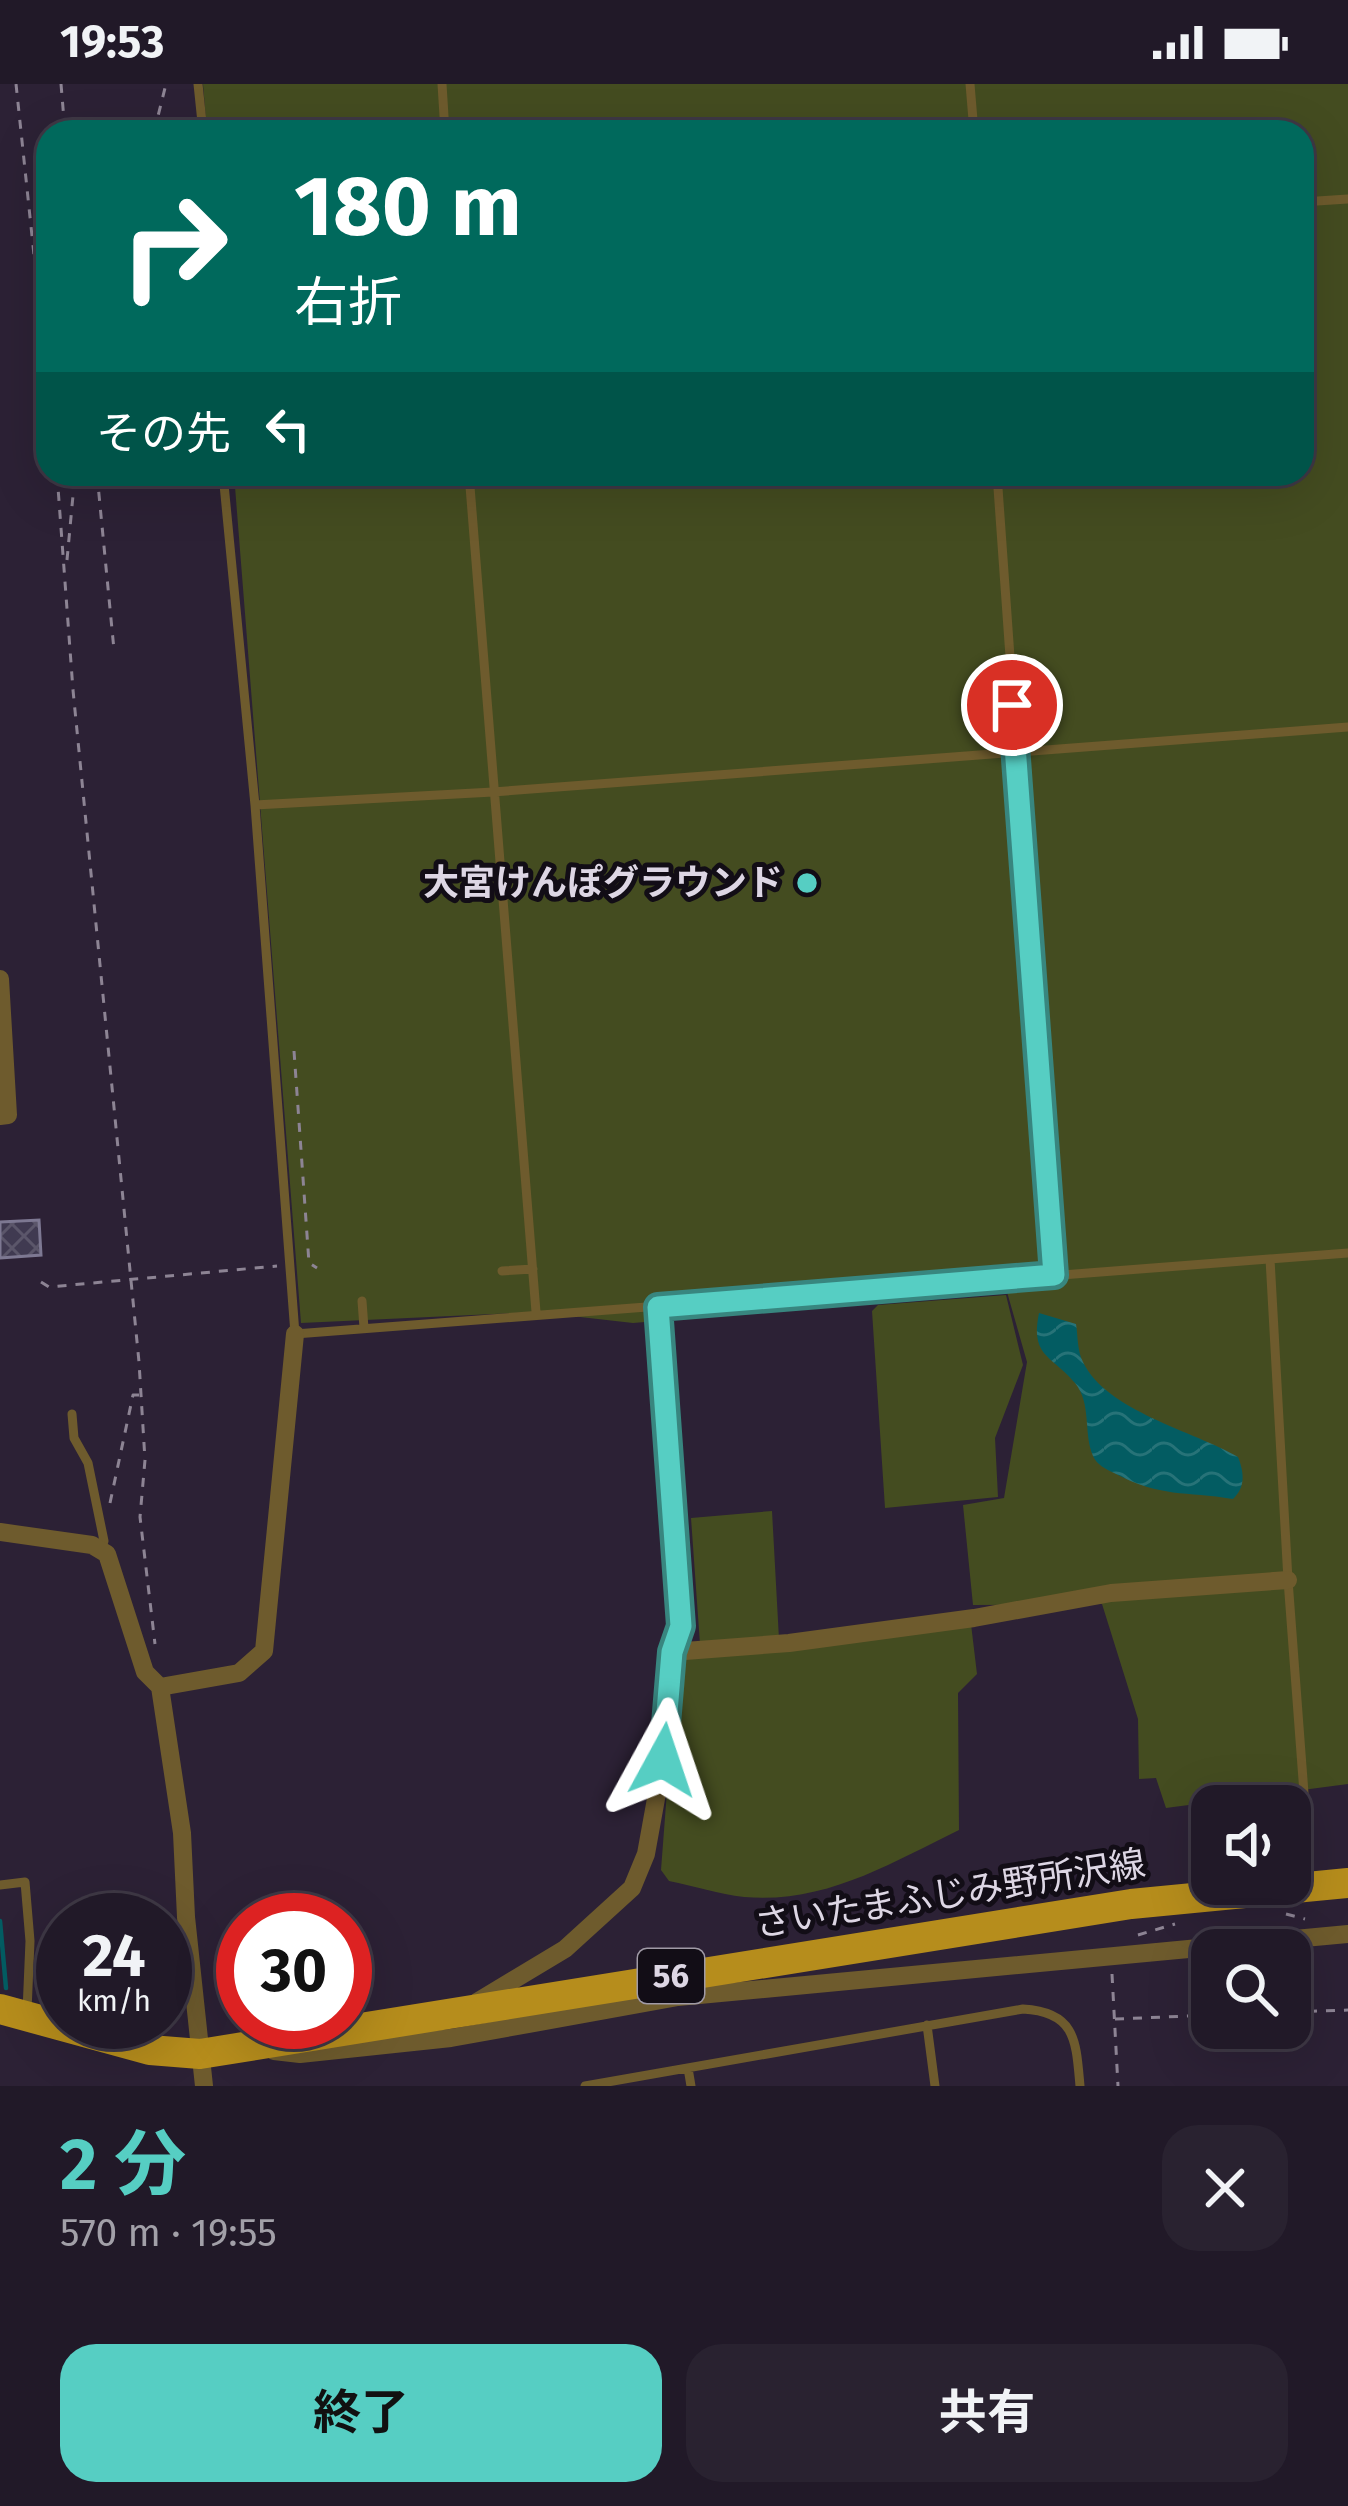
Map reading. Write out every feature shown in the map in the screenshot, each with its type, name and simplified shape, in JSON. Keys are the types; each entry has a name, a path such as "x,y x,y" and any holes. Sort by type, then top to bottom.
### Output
{"main road":[{"name":"さいたまふじみ野所沢線","path":"372,2025 1131,1904 1348,1883"},
{"name":"さいたまふじみ野所沢線","path":"13,2013 150,2050 200,2054 238,2049"}],"street":[{"path":"0,980 8,1115 0,1116"},
{"path":"465,2009 565,1949 632,1888 646,1854 663,1760 672,1652 681,1626 658,1307"},
{"path":"160,1688 238,1673 264,1651 295,1334"},
{"path":"0,1532 107,1554 145,1672 160,1688 182,1832 204,2086"},
{"path":"672,1652 789,1643 1111,1593 1288,1580"},
{"path":"372,2046 451,2038 678,1997 1348,1934"},
{"path":"254,2049 300,2054 347,2049"}],"lane":[{"path":"198,84 202,120"},
{"path":"442,84 444,120"},
{"path":"970,84 973,120"},
{"path":"1314,201 1348,199"},
{"path":"224,486 255,805 295,1334 1348,1253"},
{"path":"470,486 536,1312"},
{"path":"998,486 1054,1275"},
{"path":"255,805 494,792 1348,727"},
{"path":"1270,1258 1303,1785"},
{"path":"502,1271 533,1269"},
{"path":"362,1301 364,1328"},
{"path":"72,1414 74,1438 88,1463 101,1550"},
{"path":"0,1885 25,1882 30,1941 13,2013"},
{"path":"585,2086 1023,2009 1061,2018 1072,2034 1080,2086"},
{"path":"927,2025 935,2086"},
{"path":"688,2068 691,2086"}],"path":[{"path":"16,84 36,274"},
{"path":"61,84 64,120"},
{"path":"157,120 166,84"},
{"path":"58,486 73,691 141,1394 146,1460 140,1517 160,1688"},
{"path":"66,568 75,486"},
{"path":"99,486 115,650"},
{"path":"294,1051 309,1263 317,1268"},
{"path":"41,1282 49,1287 290,1265"},
{"path":"100,1522 106,1522 133,1395 141,1394"},
{"path":"1286,1914 1307,1919"},
{"path":"1111,1954 1118,2086"},
{"path":"1311,2011 1348,2010"},
{"path":"1114,2019 1191,2016"}],"shaded area":[{"name":"大宮けんぽグラウンド","path":"203,84 1348,84 1348,1784 1311,1789 1311,1785 1191,1785 1191,1805 1166,1808 1156,1778 1139,1779 1138,1719 1102,1604 973,1605 963,1505 1004,1498 1027,1362 1007,1292 633,1323 536,1312 301,1323 235,486 1314,486 1314,120 206,120"},
{"path":"1006,1295 1023,1365 995,1438 998,1497 885,1508 872,1311 878,1305"},
{"path":"772,1511 779,1639 700,1644 691,1518"},
{"path":"971,1624 977,1674 958,1693 959,1830 856,1879 802,1894 744,1897 669,1881 661,1870 677,1660"}],"water":[{"path":"1039,1313 1076,1324 1083,1362 1111,1394 1238,1457 1243,1479 1233,1499 1146,1486 1099,1464 1090,1447 1080,1391 1040,1347"}],"building":[{"path":"39,1220 41,1255 0,1258 0,1222"}],"waterway":[{"path":"0,1921 6,1988"}],"place":[{"name":"大宮けんぽグラウンド","path":"807,883"}],"route":[{"path":"663,1760 672,1652 681,1626 658,1307 1054,1275 1012,705"}]}
